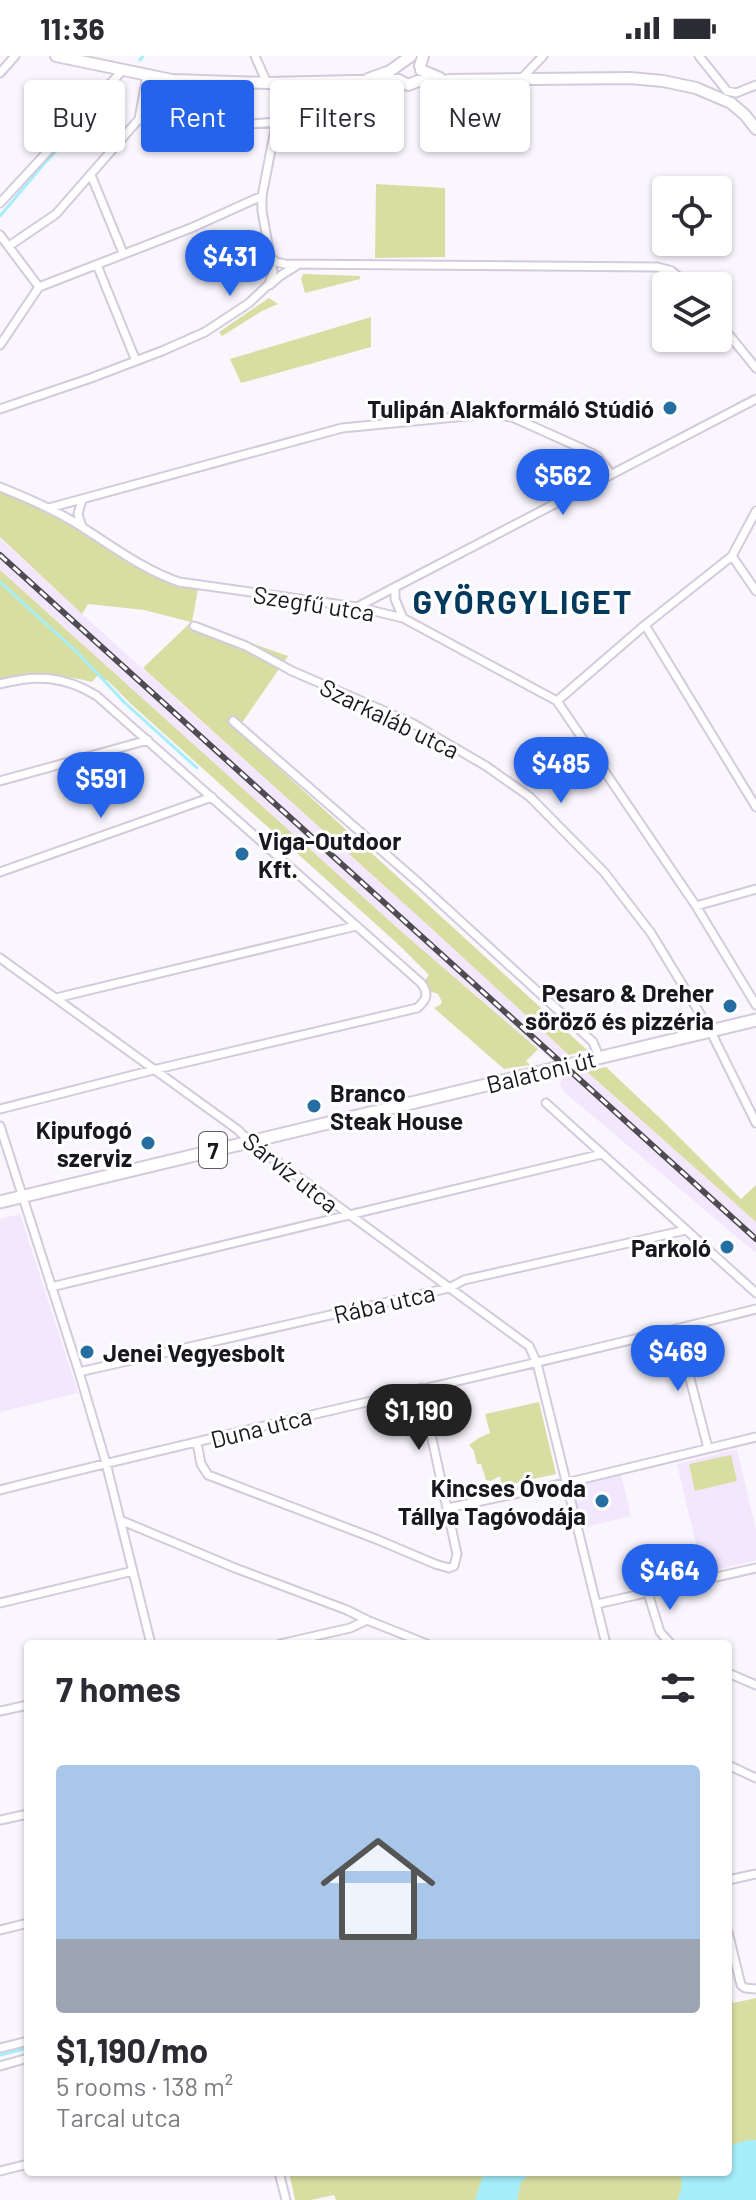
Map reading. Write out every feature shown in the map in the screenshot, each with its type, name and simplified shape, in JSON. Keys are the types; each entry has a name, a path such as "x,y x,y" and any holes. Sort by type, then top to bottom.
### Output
{"main road":[{"path":"56,56 147,76 198,82 267,83"},
{"path":"367,80 405,61 415,61 430,75 450,80"},
{"path":"399,80 396,74 405,61"},
{"path":"404,83 408,85 421,68"},
{"path":"520,80 630,78 663,81 696,88 731,103 756,129"},
{"name":"Balatoni út","path":"0,1202 756,1020"}],"street":[{"path":"0,73 15,56"},
{"path":"255,56 267,83"},
{"path":"520,80 543,56"},
{"path":"699,56 727,91 736,93 756,85"},
{"path":"0,203 122,71"},
{"path":"9,246 56,214 139,119 147,76"},
{"path":"139,119 196,128 270,123"},
{"path":"264,291 273,272 262,211 271,152"},
{"path":"91,175 123,253"},
{"path":"0,345 39,287 191,228 262,196"},
{"path":"0,235 39,287"},
{"path":"270,257 280,263 301,264 657,267 673,272"},
{"path":"0,409 91,378 205,332 301,264"},
{"path":"97,265 136,361"},
{"path":"732,338 756,368"},
{"path":"357,607 756,399"},
{"path":"49,508 342,428 487,414 501,414 521,420 589,452 604,462 611,474"},
{"name":"Szegfű utca","path":"0,487 49,508 163,577 179,582 357,607 403,618 557,701 696,906 756,1005"},
{"path":"82,500 78,514 82,527"},
{"path":"557,701 732,556 756,511"},
{"path":"732,556 756,591"},
{"path":"395,588 395,599 403,618"},
{"path":"645,625 756,807"},
{"name":"Szarkaláb utca","path":"194,626 246,646 292,671 412,723 520,788 604,872 651,933 710,1030 756,1123"},
{"path":"0,684 37,677 59,679 77,685 109,705 421,983 426,999 417,1008 0,1109"},
{"path":"233,721 420,884 593,1042 599,1057"},
{"path":"0,781 148,740"},
{"path":"0,872 212,797"},
{"path":"696,906 756,889"},
{"path":"56,998 356,926"},
{"name":"Sárvíz utca","path":"0,958 529,1346 537,1363"},
{"path":"546,1103 756,1293"},
{"path":"0,1126 106,1463 150,1640"},
{"path":"51,1287 602,1154"},
{"name":"Rába utca","path":"79,1372 449,1288 464,1280 686,1230"},
{"name":"Duna utca","path":"0,1490 756,1309"},
{"path":"677,1329 708,1448"},
{"path":"537,1363 605,1640"},
{"path":"197,1443 201,1464 208,1475 449,1568 454,1566 457,1554 421,1388"},
{"path":"448,1508 756,1437"},
{"path":"120,1520 417,1640"},
{"path":"597,1604 756,1568"},
{"path":"0,1603 133,1571"},
{"path":"648,1593 660,1632 667,1640"},
{"path":"298,1640 350,1628 367,1620"},
{"path":"732,1675 756,1685"},
{"path":"0,1711 24,1706"},
{"path":"732,1767 756,1778"},
{"path":"0,1820 24,1815"},
{"path":"732,1879 756,1874"},
{"path":"0,1930 24,1924"},
{"path":"732,1948 741,1985 753,1990"},
{"path":"0,2048 24,2042"},
{"path":"0,2066 24,2059"},
{"path":"0,2171 24,2165"},
{"path":"280,2176 286,2200"}],"shaded area":[{"path":"0,538 569,1055 552,1060 403,933 0,570"},
{"path":"583,1069 756,1222 756,1253 563,1091 560,1085 562,1079 569,1073"},
{"path":"20,1214 78,1393 0,1412 0,1219"},
{"path":"737,1449 756,1530 756,1560 703,1573 677,1464"},
{"name":"Kincses Óvoda Tállya Tagóvodája","path":"621,1474 631,1516 583,1528 572,1486"}],"green space":[{"path":"376,184 445,188 445,257 375,258"},
{"path":"303,274 360,276 360,279 305,293 301,279"},
{"path":"269,298 278,304 222,336 219,332"},
{"path":"371,317 371,347 241,383 230,359"},
{"path":"0,490 57,518 161,580 198,589 192,622 288,656 237,730 587,1050 569,1055 143,668 191,622 144,610 88,604 82,614 0,537"},
{"path":"0,570 403,933 538,1049 526,1061 530,1065 504,1069 434,1008 442,1002 438,994 429,991 423,983 429,975 108,681 97,676 92,682 46,676 0,681"},
{"path":"606,1067 741,1199 756,1185 756,1222 587,1072"},
{"path":"539,1402 556,1474 502,1486 500,1476 486,1480 481,1464 477,1464 469,1445 490,1433 485,1414"},
{"path":"731,1455 737,1481 695,1491 689,1464"},
{"path":"756,1998 756,2200 336,2200 334,2195 295,2200 290,2176 732,2176 732,1999 733,2003"}],"water":[{"path":"756,2140 756,2200 677,2200 682,2186 680,2176 732,2176 732,2145"},
{"path":"483,2176 528,2176 521,2182 517,2200 475,2200"}],"waterway":[{"path":"140,60 143,56"},
{"path":"0,216 55,152"},
{"path":"0,582 197,768"},
{"path":"0,2055 24,2049"}],"railway":[{"path":"0,555 756,1239"}],"place":[{"name":"Tulipán Alakformáló Stúdió","path":"670,408"},
{"name":"Viga-Outdoor Kft.","path":"242,854"},
{"name":"Pesaro & Dreher söröző és pizzéria","path":"730,1006"},
{"name":"Branco Steak House","path":"314,1106"},
{"name":"Kipufogó szerviz","path":"148,1143"},
{"name":"Parkoló","path":"727,1247"},
{"name":"Jenei Vegyesbolt","path":"87,1352"},
{"name":"Kincses Óvoda Tállya Tagóvodája","path":"602,1501"}],"district":[{"name":"GYÖRGYLIGET","path":"523,601"}]}
